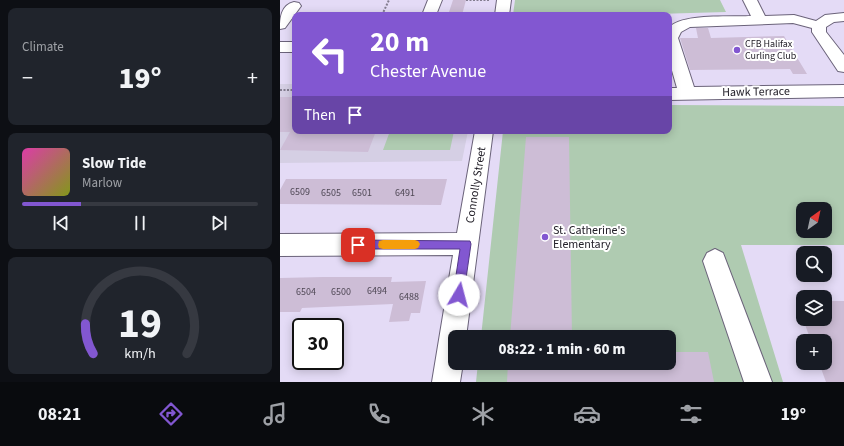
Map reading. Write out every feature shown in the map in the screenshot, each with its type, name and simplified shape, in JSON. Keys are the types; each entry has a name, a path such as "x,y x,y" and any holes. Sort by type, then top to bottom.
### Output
{"street":[{"path":"430,12 435,0"},
{"path":"502,12 504,0"},
{"path":"750,0 760,21"},
{"path":"280,25 294,6"},
{"path":"844,32 838,17 823,21 819,26 819,32 844,67"},
{"path":"672,35 676,29 687,23 794,19 819,26"},
{"path":"672,44 687,93"},
{"path":"280,47 292,47"},
{"name":"Hawk Terrace","path":"672,94 844,91"},
{"name":"Connolly Street","path":"446,382 484,134"},
{"path":"280,245 466,244"},
{"path":"715,261 758,382"}],"path":[{"path":"383,12 389,0"},
{"path":"466,0 492,0"},
{"path":"280,90 292,90"}],"shaded area":[{"path":"280,84 292,84 292,134 467,134 462,161 280,163"}],"green space":[{"path":"515,0 720,0 726,12 672,14 672,12 513,12"},
{"path":"672,105 844,106 844,245 741,245 783,382 476,382 477,370 676,370 676,330 482,330 503,134 672,134"},
{"path":"389,134 453,134 450,150 383,150"}],"building":[{"path":"453,0 466,0 463,12 449,12"},
{"name":"CFB Halifax Curling Club","path":"696,28 708,28 711,38 784,36 807,74 793,74 790,69 690,70 680,38 698,38"},
{"path":"280,97 292,97 292,134 375,134 368,152 280,150 290,132 280,132"},
{"name":"St. Catherine's Elementary","path":"526,137 569,137 572,330 511,330"},
{"path":"286,179 447,179 441,205 280,204 280,190"},
{"path":"392,277 391,282 426,281 420,313 411,313 409,321 389,322 393,304 302,308 300,312 280,312 280,278"},
{"path":"832,301 844,301 844,382 826,382 822,370 832,370 832,334 808,334 806,326 832,326"},
{"path":"676,352 708,352 714,382 507,382 508,370 676,370"}],"slow traffic":[{"path":"383,245 415,244"}],"place":[{"name":"CFB Halifax Curling Club","path":"737,50"},
{"name":"St. Catherine's Elementary","path":"545,237"}],"route":[{"path":"358,245 466,244 459,295"}]}
